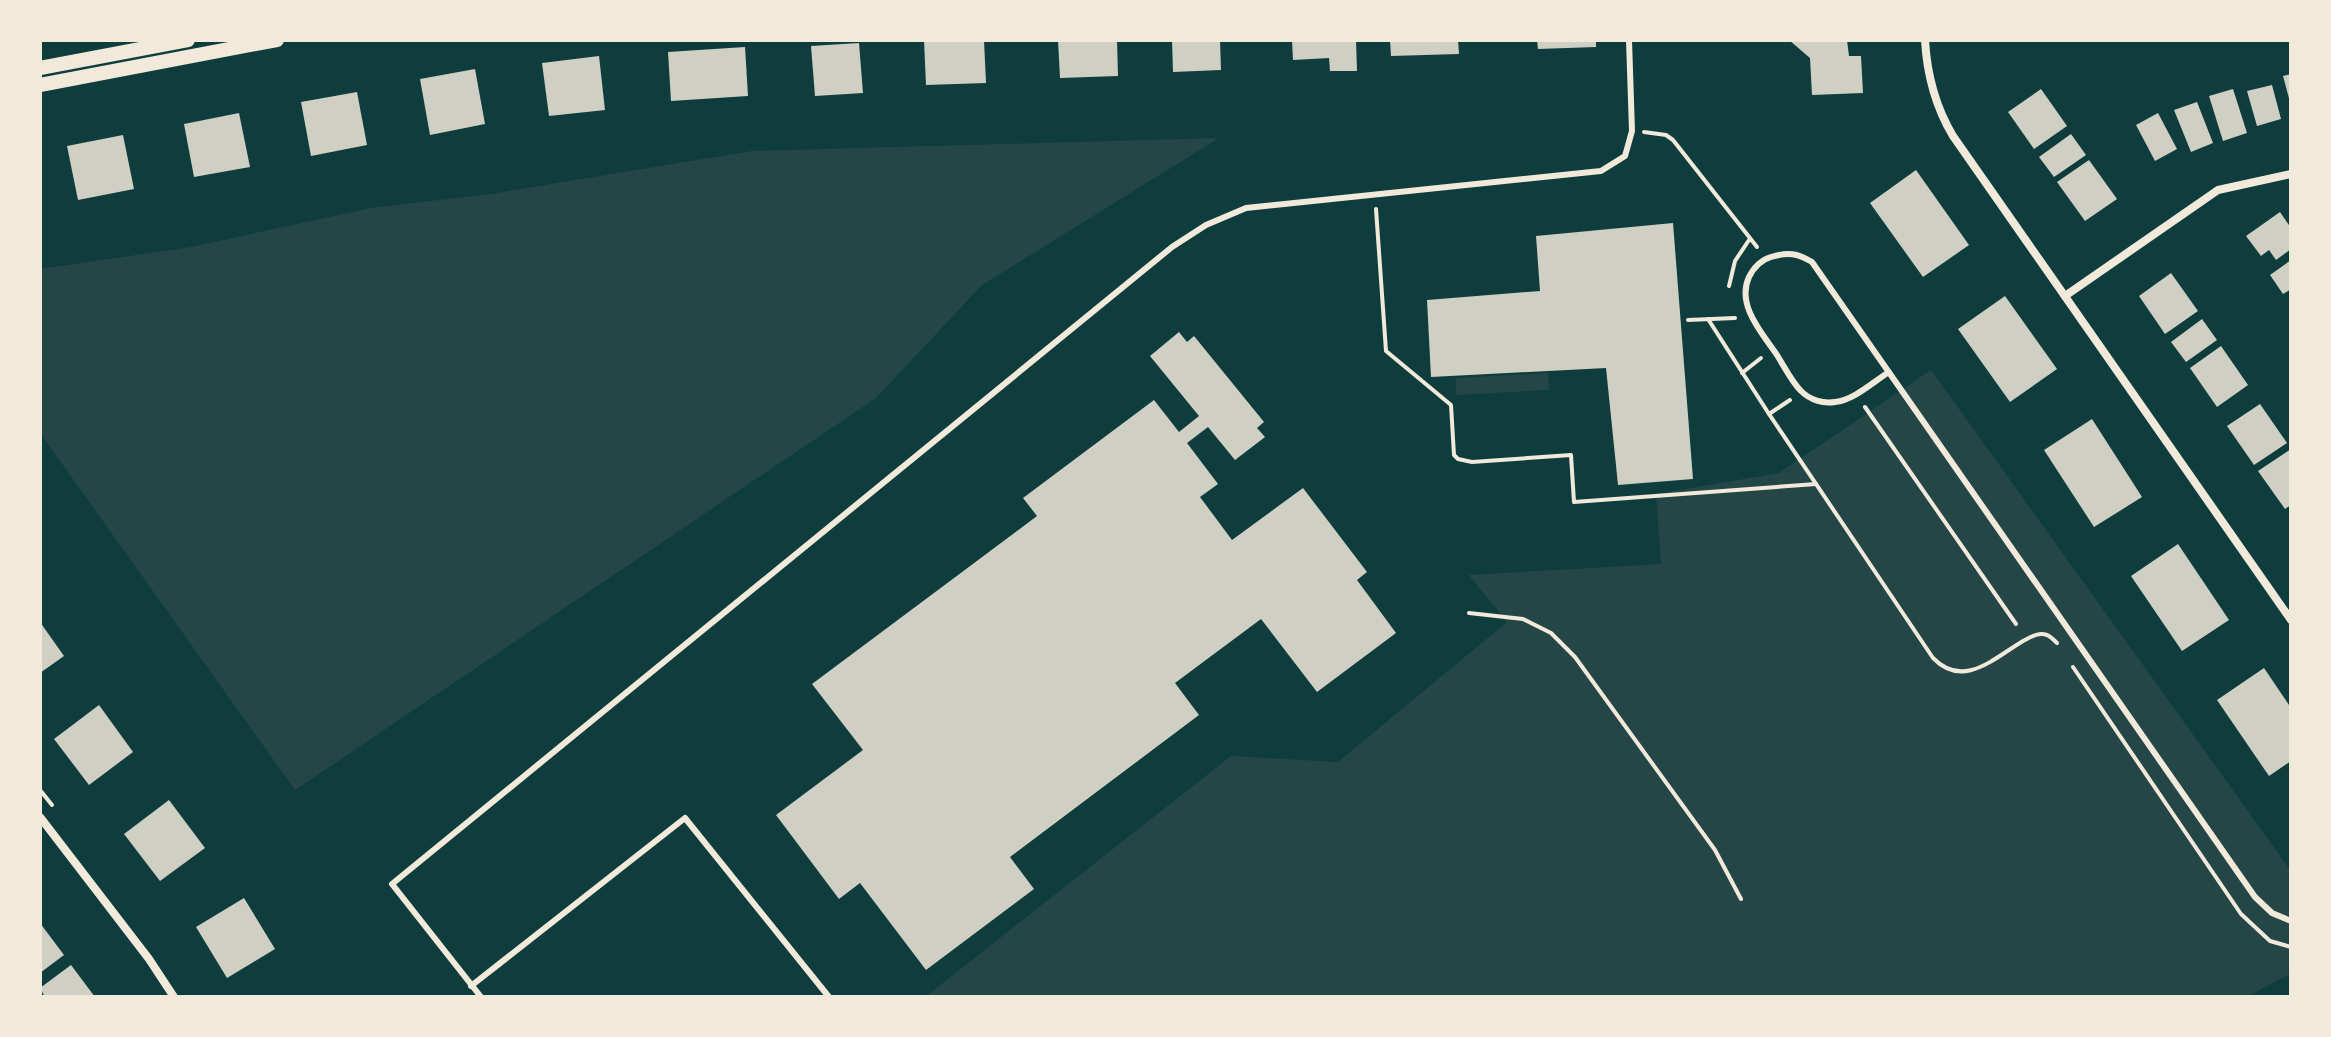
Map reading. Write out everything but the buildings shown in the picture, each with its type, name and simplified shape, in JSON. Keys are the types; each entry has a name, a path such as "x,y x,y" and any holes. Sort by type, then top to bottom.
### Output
{"street":[{"path":"40,68 188,40"},
{"path":"40,85 277,40"},
{"path":"1925,40 1933,92 1948,128 2291,620"},
{"path":"2065,296 2218,190 2291,174"},
{"path":"40,817 149,959 174,997"}],"lane":[{"path":"481,997 392,884 1172,247 1206,225 1246,208 1601,171 1625,156 1632,131 1629,40"},
{"path":"1889,372 1845,400 1832,403 1816,401 1802,391 1750,316 1745,299 1746,284 1753,269 1766,259 1783,253 1798,254 1812,262 1889,372 2255,897 2272,913 2291,921"},
{"path":"471,986 685,818 829,997"}],"path":[{"path":"1632,131 1666,135 1673,140 1766,259"},
{"path":"1375,195 1386,351 1451,405 1454,455 1458,459 1472,462 1571,455 1574,502 1816,484"},
{"path":"1688,320 1735,318"},
{"path":"1708,319 1942,668 1971,673 2034,635 2047,635 2056,641 2065,654"},
{"path":"1769,414 1790,400 1799,406"},
{"path":"1853,410 1865,406 2016,624"},
{"path":"1469,613 1523,619 1551,633 1575,657 1715,850 1741,899"},
{"path":"2074,667 2241,914 2270,941 2291,947"}],"shaded area":[{"path":"1219,138 982,285 876,398 295,790 40,433 40,269 191,247 371,208 490,194 752,151"},
{"path":"1931,370 2291,871 2291,973 2247,997 925,997 1231,756 1338,762 1507,622 1469,575 1661,564 1656,494 1779,473"},
{"path":"1548,373 1549,390 1456,395 1456,378"}]}
